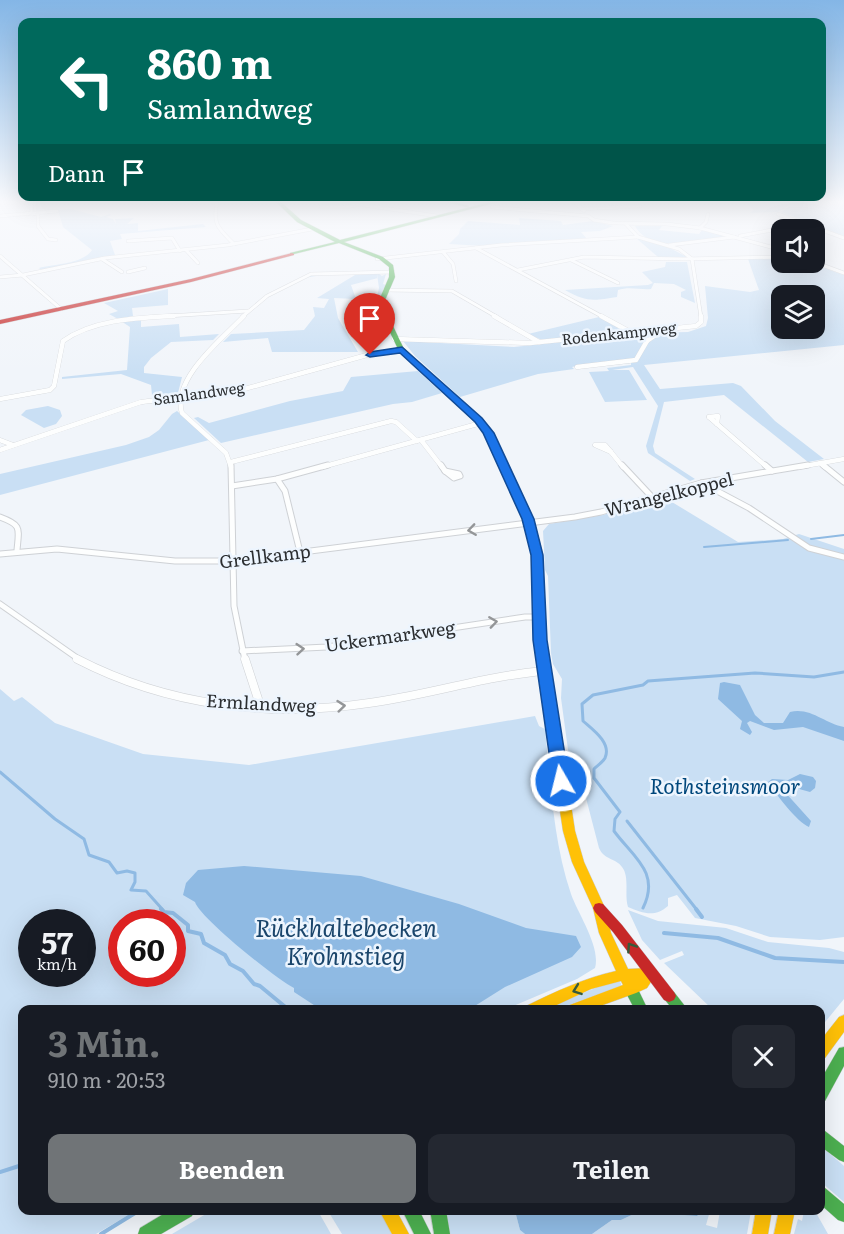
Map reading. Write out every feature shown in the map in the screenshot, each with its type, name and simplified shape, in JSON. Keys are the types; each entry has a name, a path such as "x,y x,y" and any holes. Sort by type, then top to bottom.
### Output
{"main road":[{"path":"0,322 161,287 272,259"},
{"path":"379,259 391,266 380,308 394,339 402,350 481,423 488,433 530,524 537,555 538,617 544,671 569,831 578,862 599,908 602,926 640,1005"},
{"path":"599,908 615,924 650,974 677,1005"},
{"path":"542,1005 565,994 624,974 650,974"},
{"path":"585,1005 642,984 650,974"},
{"path":"825,1046 844,1021"},
{"path":"825,1085 844,1053"},
{"path":"825,1140 844,1155"},
{"path":"825,1197 844,1214"},
{"path":"146,1234 178,1215"},
{"path":"390,1215 401,1234"},
{"path":"413,1215 423,1234"},
{"path":"439,1215 442,1234"},
{"path":"760,1234 763,1215"},
{"path":"782,1234 786,1215"}],"street":[{"path":"3,259 61,309"},
{"path":"102,259 122,272 146,268"},
{"path":"0,277 23,275 106,259"},
{"path":"194,259 198,263"},
{"path":"448,259 453,264 456,281"},
{"path":"497,259 647,341"},
{"path":"518,270 587,259"},
{"path":"682,259 771,259"},
{"name":"Rodenkampweg","path":"394,339 540,342 688,327 701,322 701,305 691,270 692,259"},
{"path":"571,260 618,283"},
{"path":"825,266 844,273"},
{"path":"261,708 242,651 234,606 231,462 226,453 182,412 181,396 185,379 249,311 267,296 306,275 391,272"},
{"path":"387,286 452,291 540,342"},
{"path":"0,399 43,392 54,386 63,341 73,334 134,318 249,311"},
{"path":"577,367 636,360 647,341 663,330"},
{"name":"Samlandweg","path":"0,450 132,405 181,396 237,391 367,355 402,350"},
{"path":"231,462 391,421 396,422 419,440 445,471"},
{"path":"232,486 277,479 481,423"},
{"path":"717,424 772,471"},
{"path":"0,440 14,445"},
{"path":"611,452 641,488 651,496"},
{"name":"Wrangelkoppel","path":"530,524 601,512 701,483 844,459"},
{"path":"820,463 844,482"},
{"path":"277,479 285,491 300,552"},
{"path":"701,483 749,508 809,548 844,557"},
{"path":"0,517 16,523 19,528 17,550"},
{"name":"Grellkamp","path":"0,554 17,550 53,549 197,564 530,524"},
{"name":"Ermlandweg","path":"0,604 79,659 146,690 191,700 261,708 317,708 368,703 544,671"},
{"name":"Uckermarkweg","path":"242,651 327,647 525,617 538,617"}],"green space":[{"path":"80,259 97,259 41,270 39,268"},
{"path":"748,259 771,259 771,273 825,273 825,268 844,275 844,345 644,365 660,389 733,383 741,386 775,421 824,459 808,462 724,395 664,402 653,446 655,453 695,479 690,481 648,453 646,446 658,406 633,367 612,370 629,370 647,400 605,402 589,372 609,371 607,368 631,365 631,363 576,366 572,367 574,369 538,374 460,397 415,356 403,341 514,347 645,333 688,332 706,326 708,318 705,286 750,292 759,290"},
{"path":"666,262 687,262 695,303 681,297 681,292 686,290 674,284 654,283 651,289 622,289 618,290 617,297 596,300 584,299 565,290 648,285 653,283 642,272 665,267"},
{"path":"378,273 382,276 386,274 383,284 386,285 379,301 376,302 379,288 378,278 351,285 356,299 334,298 338,318 358,352 272,352 268,338 223,342 231,334 304,330 315,316 313,307 324,308 329,299 317,298 355,275 323,275 303,278 312,275"},
{"path":"168,289 168,305 132,308 133,316 118,319 109,314 118,311 104,303"},
{"path":"599,317 622,330 542,340 528,334"},
{"path":"141,318 141,327 179,324 180,337 219,334 213,340 171,342 151,358 144,367 144,373 182,377 178,393 152,395 151,385 121,374 62,379 62,377 127,370 130,327 121,321"},
{"path":"418,371 442,393 412,402 393,404 221,443 194,418 198,417 209,423 290,401 343,391 351,377"},
{"path":"48,406 60,410 62,416 56,424 44,428 21,415 26,410"},
{"path":"177,411 209,440 0,495 0,474 126,445 149,437"},
{"name":"Rothsteinsmoor","path":"662,496 738,542 783,539 799,534 844,549 844,937 820,940 770,937 736,926 695,918 677,895 668,898 668,906 663,910 653,913 639,911 628,907 626,876 622,867 604,855 599,848 580,775 569,757 561,698 562,679 553,664 551,653 548,576 545,570 543,531 549,524 603,515"},
{"path":"0,689 14,701 22,697 55,723 143,754 249,765 535,716 539,726 545,729 553,812 565,874 595,950 595,968 577,979 515,1005 18,1005 18,1215 128,1215 96,1234 0,1234"},
{"path":"628,910 658,921 726,928 768,942 829,948 844,952 844,999 825,1022 825,1005 708,1005 664,963 684,955 682,951 660,960 642,940"},
{"path":"616,980 621,983 621,986 568,1005 553,1005"},
{"path":"825,1149 844,1166 844,1202 825,1185"},
{"path":"204,1215 320,1215 331,1234 172,1234"},
{"path":"330,1215 382,1215 393,1234 342,1234"},
{"path":"445,1215 516,1215 520,1230 525,1234 449,1234"},
{"path":"632,1215 709,1215 706,1225 717,1228 719,1215 750,1215 747,1234 592,1234 612,1220 621,1220"},
{"path":"803,1215 817,1215 828,1234 794,1234 798,1219 802,1221"}],"water":[{"path":"720,683 740,685 755,715 764,723 783,723 790,712 805,712 844,727 844,741 803,727 774,730 750,721 747,723 752,732 750,735 740,729 742,721 718,699"},
{"path":"800,774 813,777 816,781 815,788 810,792 792,787 784,791 811,821 809,827 781,800 768,782 772,779 788,780"},
{"name":"Rückhaltebecken Krohnstieg","path":"244,866 361,876 459,904 526,928 576,936 581,947 572,957 505,987 476,1005 314,1005 294,992 294,988 239,947 210,921 195,902 183,895 186,883 198,870"},
{"path":"516,1215 632,1215 621,1220 612,1220 592,1234 525,1234 520,1230"}],"waterway":[{"path":"811,539 844,535"},
{"path":"704,547 788,540"},
{"path":"643,908 649,884 642,865 614,831 615,819 620,812 594,778 594,769 605,758 606,747 596,732 583,721 582,704 593,695 643,685 648,681 755,673 814,677 844,672"},
{"path":"0,772 55,819 84,839 89,855 109,862 117,873 127,871 135,873 135,882 131,890 146,891 162,909"},
{"path":"627,821 697,910"},
{"path":"696,909 702,917"},
{"path":"186,923 188,931 201,934 204,943 225,955 230,964 243,971 254,984 260,986 283,1005"},
{"path":"664,933 718,938 775,958 844,962"},
{"path":"0,1172 18,1166"},
{"path":"101,1234 132,1215"}],"traffic: fast":[{"path":"382,259 391,266 392,277 380,305 400,348 485,428 497,454"},
{"path":"631,989 639,1005"},
{"path":"669,996 677,1005"},
{"path":"825,1087 844,1053"},
{"path":"825,1140 844,1155"},
{"path":"825,1197 844,1214"},
{"path":"146,1234 178,1215"},
{"path":"413,1215 423,1234"},
{"path":"439,1215 442,1234"}],"traffic: slow":[{"path":"564,798 569,831 578,862 599,908 605,933 631,989"},
{"path":"542,1005 603,979 650,974 642,984 585,1005"},
{"path":"825,1046 844,1021"},
{"path":"390,1215 401,1234"},
{"path":"760,1234 763,1215"},
{"path":"782,1234 786,1215"}],"traffic: jam":[{"path":"0,322 191,280 274,259"},
{"path":"497,454 530,524 537,555 541,655 564,798"},
{"path":"599,908 669,996"}],"route":[{"path":"370,355 402,350 479,420 488,433 528,519 537,555 540,640 561,781"}]}
